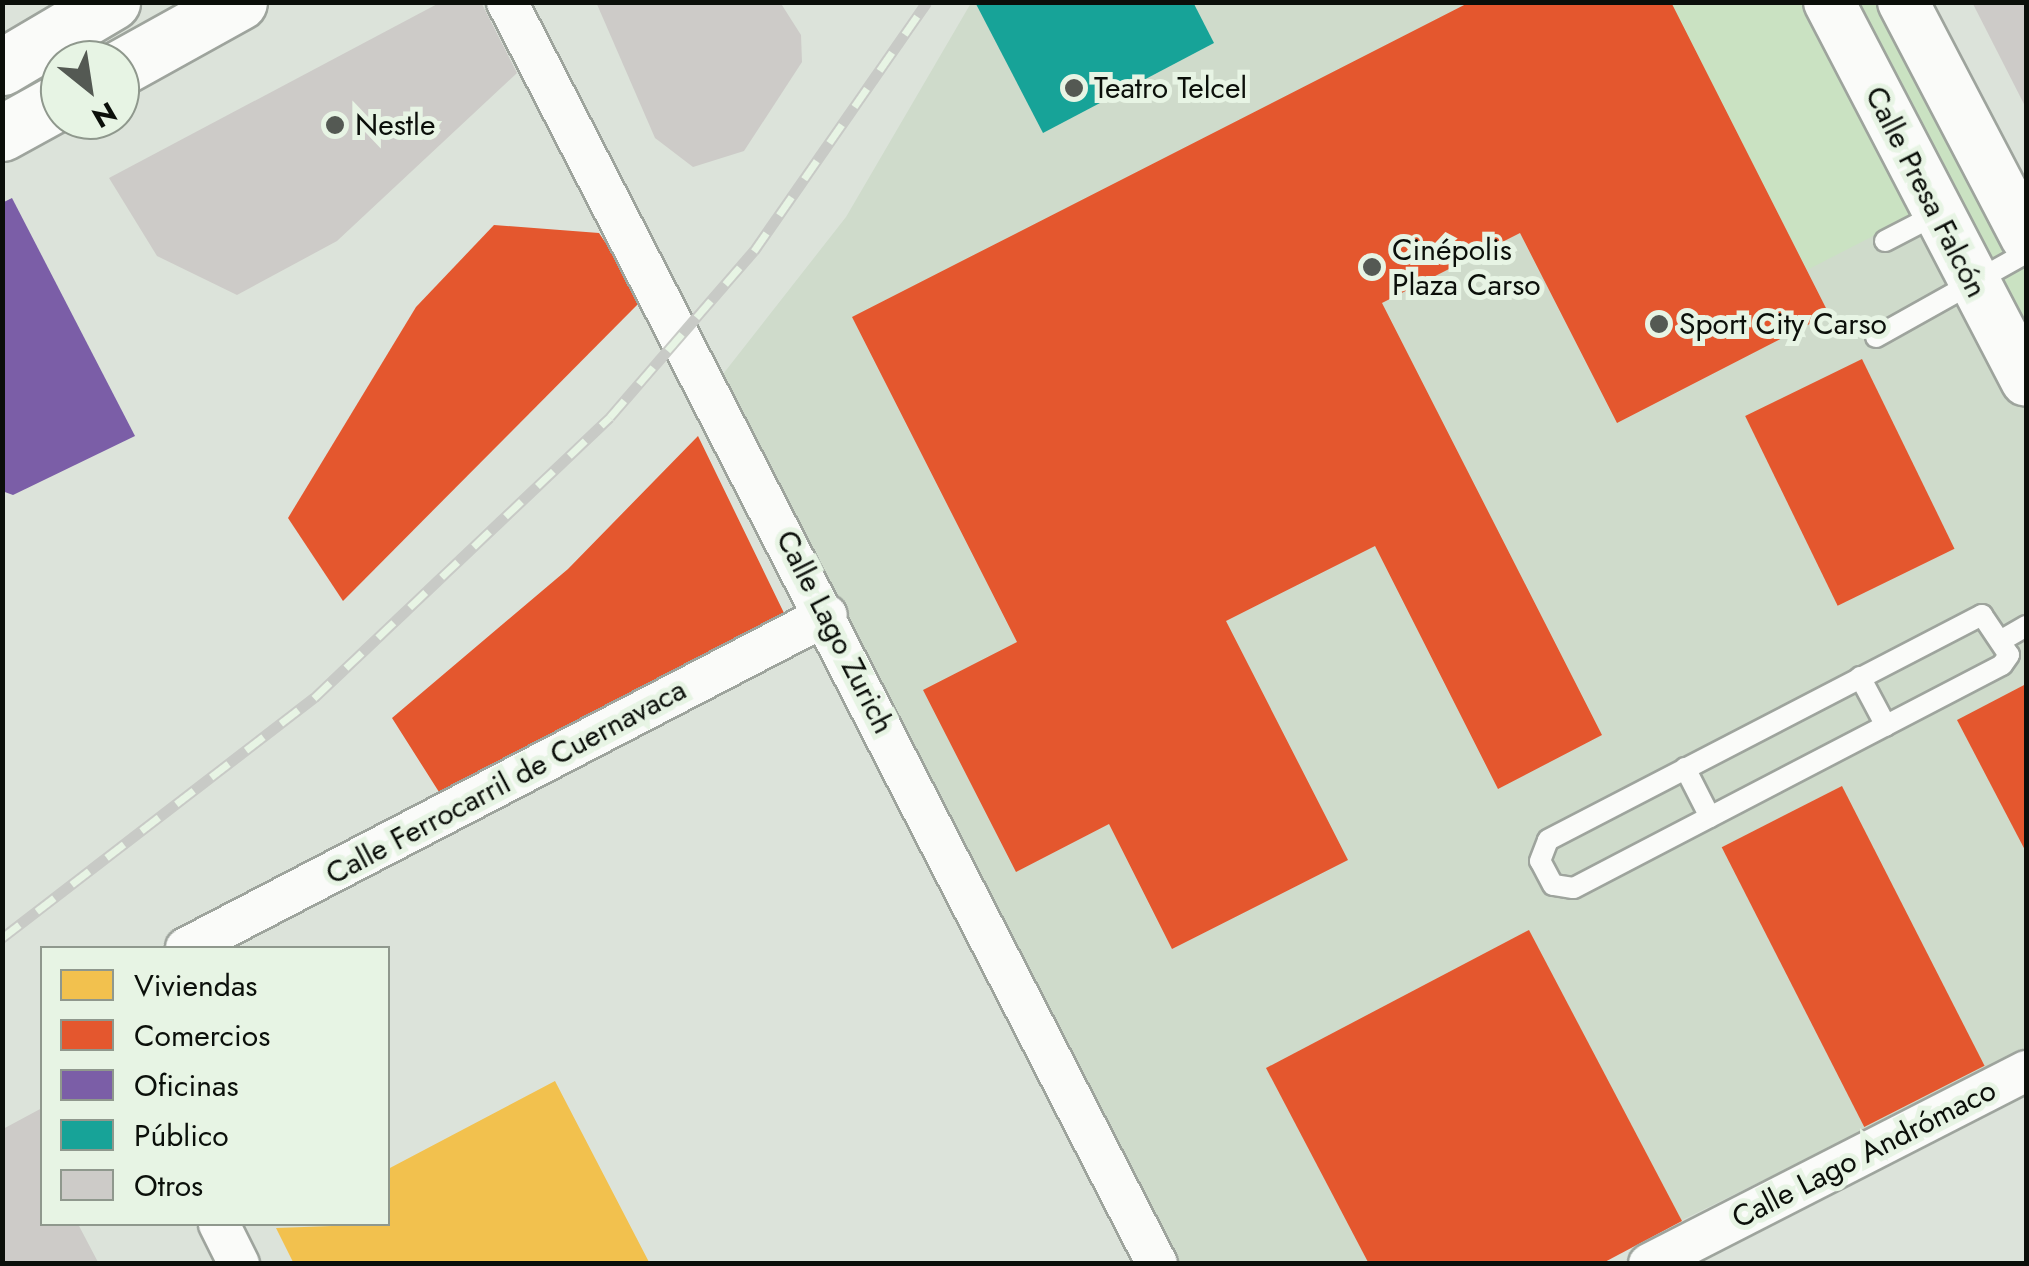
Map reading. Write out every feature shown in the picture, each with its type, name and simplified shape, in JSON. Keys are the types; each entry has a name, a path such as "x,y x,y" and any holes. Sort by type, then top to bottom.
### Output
{"main road":[{"path":"2,66 112,2"},
{"path":"140,57 239,2"},
{"path":"2,133 40,112"}],"street":[{"name":"Calle Lago Zurich","path":"507,2 827,614 1157,1264"},
{"name":"Calle Presa Falcón","path":"1830,2 2026,381"},
{"path":"1903,2 2026,237"},
{"path":"1912,167 1973,136"},
{"name":"Calle Ferrocarril de Cuernavaca","path":"190,946 827,614"},
{"name":"Calle Lago Andrómaco","path":"1649,1264 2026,1071"},
{"path":"219,1226 239,1264"}],"lane":[{"path":"1885,241 1937,214"},
{"path":"1876,337 2026,253"},
{"path":"1982,615 2002,640 2009,655 2002,666 1573,888 1553,886 1540,860 1548,840 1982,615"},
{"path":"2002,640 2026,626"},
{"path":"1860,677 1886,726"},
{"path":"1685,768 1710,817"}],"shaded area":[{"path":"971,3 1808,3 2026,411 2026,1051 1595,1263 1163,1263 716,383 846,217"}],"green space":[{"path":"1671,3 1804,3 1912,216 1807,270"},
{"path":"1840,3 1890,3 2026,268 2026,363"}],"building: Viviendas":[{"path":"555,1081 650,1264 294,1264 276,1228 390,1226 390,1168"}],"building: Comercios":[{"path":"1470,2 1671,2 1829,314 1617,423 1520,233 1382,303 1602,735 1498,789 1375,546 1226,621 1348,860 1172,949 1109,824 1016,872 923,690 1017,642 852,317"},
{"path":"494,225 599,233 643,299 343,601 288,518 416,307"},
{"path":"1862,359 1954,549 1838,606 1745,416"},
{"path":"698,436 784,613 439,792 392,718 568,569"},
{"path":"2026,684 2026,852 1957,720"},
{"path":"1842,786 1985,1066 1864,1127 1722,847"},
{"path":"1529,930 1682,1221 1601,1264 1369,1264 1266,1068"}],"building: Oficinas":[{"path":"12,198 135,436 13,495 2,491 2,203"}],"building: Público":[{"name":"Teatro Telcel","path":"1193,2 1214,43 1043,133 976,4"}],"building: Otros":[{"name":"Nestle","path":"441,2 481,2 517,73 337,241 237,295 157,256 109,178"},
{"path":"596,2 780,2 801,35 802,62 744,151 693,167 655,138"},
{"path":"1972,2 2026,2 2026,108"},
{"path":"40,1109 40,1226 79,1226 99,1264 3,1264 3,1129"}],"railway":[{"path":"2,938 314,698 610,417 754,251 927,2"}],"place":[{"name":"Teatro Telcel","path":"1074,88"},
{"name":"Nestle","path":"335,125"},
{"name":"Cinépolis Plaza Carso","path":"1372,267"},
{"name":"Sport City Carso","path":"1659,324"}]}
